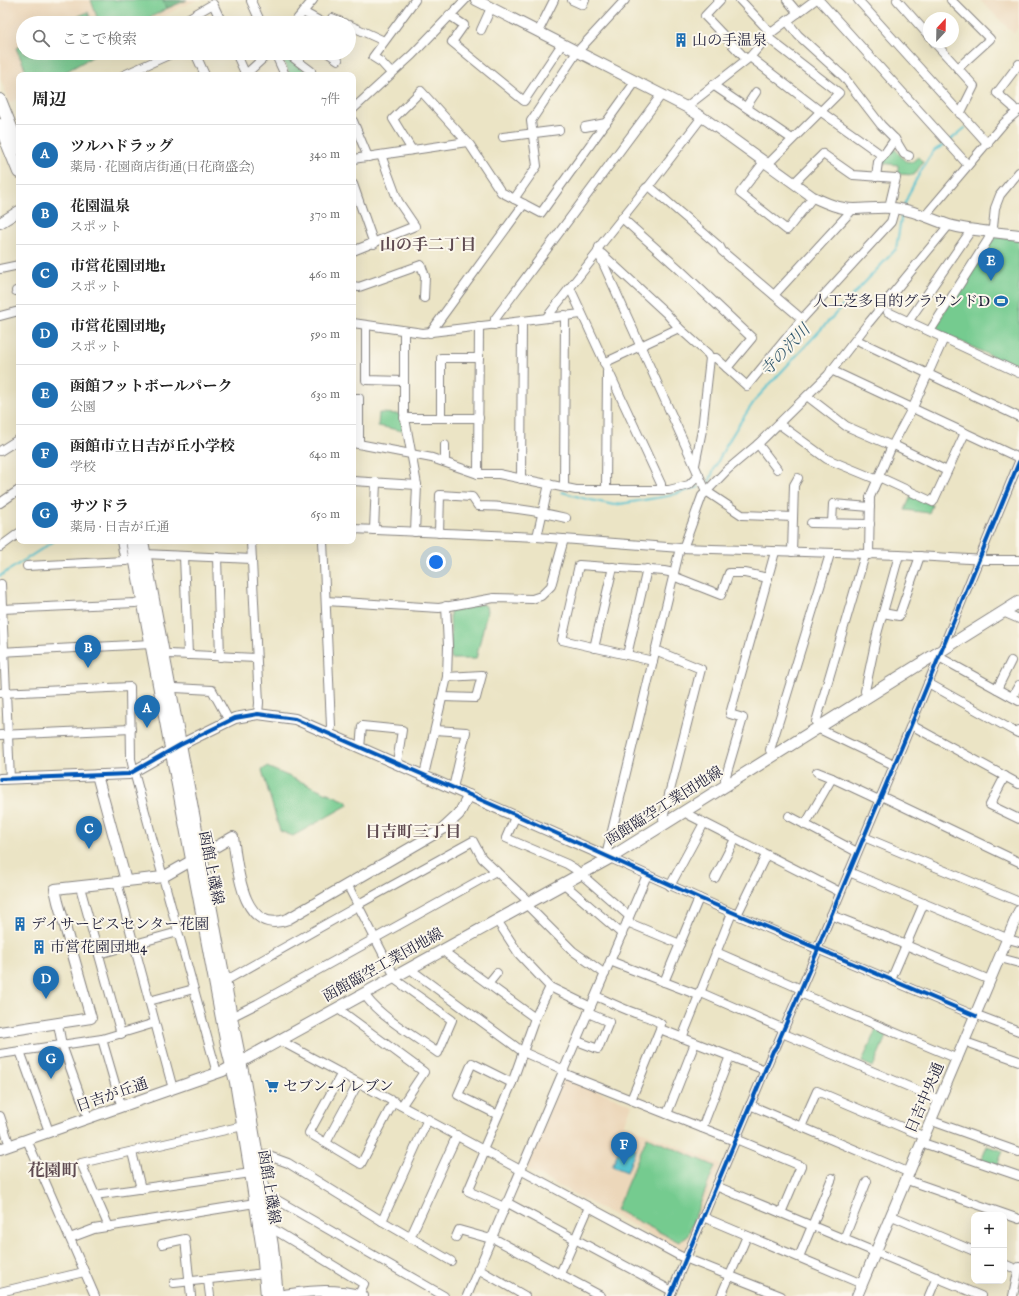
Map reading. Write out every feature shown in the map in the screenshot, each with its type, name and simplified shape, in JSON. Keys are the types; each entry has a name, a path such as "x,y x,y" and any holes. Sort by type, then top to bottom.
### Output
{"main road":[{"path":"0,100 15,128"},
{"path":"0,125 16,165"},
{"name":"函館上磯線","path":"133,544 151,644 176,748"},
{"name":"函館上磯線","path":"141,544 135,558 176,748 236,1064 257,1156 267,1296"},
{"name":"函館臨空工業団地線","path":"236,1064 337,1008 530,905 816,725 940,653 1019,602"},
{"name":"函館上磯線","path":"197,858 225,981 231,1017 243,1126 251,1173 268,1226 277,1296"}],"street":[{"path":"252,0 258,16"},
{"path":"300,16 312,0"},
{"path":"391,73 381,62 373,57 413,0"},
{"path":"356,106 412,54 465,0"},
{"path":"476,0 686,107 813,197 831,205 853,209 898,208 949,225 1019,235"},
{"path":"538,32 554,0"},
{"path":"572,0 583,5 585,0"},
{"path":"514,198 537,166 531,121 577,52 625,0"},
{"path":"720,0 705,16 748,58 883,156"},
{"path":"740,0 769,35 839,93 766,163 740,193 787,230 813,197"},
{"path":"786,0 798,13"},
{"path":"686,107 748,58 769,35 815,0"},
{"path":"819,0 968,165"},
{"path":"858,0 988,144"},
{"path":"897,0 923,29"},
{"path":"951,0 990,39 958,68"},
{"path":"192,16 213,4 219,16"},
{"path":"481,30 491,8"},
{"path":"303,12 310,16"},
{"path":"449,16 464,26 452,42 524,101 562,44"},
{"path":"787,21 798,35 844,77 881,125 895,139 904,154 909,156"},
{"path":"356,28 384,41"},
{"path":"940,48 974,86 960,114"},
{"path":"131,72 157,60"},
{"path":"198,60 204,72"},
{"path":"239,60 244,72"},
{"path":"248,72 261,60"},
{"path":"278,60 284,72"},
{"path":"296,60 311,71"},
{"path":"925,216 968,165 988,144 1004,123 1018,111 996,93 1019,64"},
{"path":"412,150 393,119 422,91 467,142 501,192 541,213 636,81"},
{"path":"713,85 792,139"},
{"path":"746,107 756,92"},
{"path":"494,325 495,319 662,94"},
{"path":"547,317 598,252 599,247 649,186 702,117"},
{"path":"585,127 606,123"},
{"path":"356,128 368,157"},
{"path":"503,137 559,130"},
{"path":"876,177 878,162 895,139"},
{"path":"356,159 467,142"},
{"path":"710,358 716,358 747,386 802,319 891,222 898,208 896,178 853,175 823,154 794,183"},
{"path":"356,250 416,226 398,201 381,155"},
{"path":"930,331 988,240 993,227 1000,195 1016,181 1019,172"},
{"path":"649,186 720,246 722,252 802,319"},
{"path":"356,193 374,244"},
{"path":"430,333 524,204"},
{"path":"774,295 853,209"},
{"path":"0,223 16,214"},
{"path":"622,218 678,268 752,338 728,368"},
{"path":"608,857 655,650 674,574 682,548 702,496 727,470 758,444 828,375 949,225"},
{"path":"908,322 972,229"},
{"path":"598,252 666,313 679,328 708,354 710,358 702,430 695,465"},
{"path":"598,252 706,491 742,515 793,517"},
{"path":"356,286 359,287 421,265 425,276 424,298"},
{"path":"0,269 16,266"},
{"path":"570,288 661,484 661,490"},
{"path":"0,316 16,312"},
{"path":"888,312 1019,373"},
{"path":"356,323 430,333 547,317 581,314"},
{"path":"564,486 565,315"},
{"path":"521,479 522,321"},
{"path":"366,325 366,380 404,381"},
{"path":"478,474 479,326"},
{"path":"606,366 640,346 679,328"},
{"path":"404,330 404,418 417,485 415,532"},
{"path":"894,765 816,725 867,555 870,524 870,497 944,338"},
{"path":"861,342 1019,417"},
{"path":"441,418 441,358 479,358"},
{"path":"606,366 606,490"},
{"path":"831,370 1019,458"},
{"path":"806,396 846,426 947,471"},
{"path":"356,398 359,398 356,443 432,458 478,474 499,474 564,486 576,490 669,490 689,484 699,475"},
{"path":"404,418 479,418"},
{"path":"779,424 827,459 933,502 965,433"},
{"path":"0,451 16,441"},
{"path":"758,444 777,468"},
{"path":"445,445 445,462"},
{"path":"550,987 535,1018 512,1083 468,1191 505,1204 576,1239 671,1293 800,991 978,560 1016,477 1019,462"},
{"path":"792,552 794,485 798,478"},
{"path":"356,482 417,485"},
{"path":"374,530 376,482"},
{"path":"537,537 549,484"},
{"path":"0,503 16,492"},
{"path":"438,533 440,495 472,497 478,506 500,506 566,518"},
{"path":"832,522 833,504 870,507"},
{"path":"811,523 832,522 870,524"},
{"path":"356,529 537,537 682,548 830,554 899,555 978,560 1019,560"},
{"path":"0,547 16,536"},
{"path":"326,601 439,608 494,598 526,600 541,596 548,590 553,582 564,539"},
{"path":"123,544 135,558"},
{"path":"251,544 259,703 258,714"},
{"path":"323,544 331,726 329,734"},
{"path":"725,779 744,718 730,714 775,552"},
{"path":"770,750 830,554"},
{"path":"865,691 883,613 899,555"},
{"path":"184,556 188,655"},
{"path":"27,566 184,556 252,559"},
{"path":"883,613 898,616 920,556"},
{"path":"217,557 220,657"},
{"path":"653,661 562,640 579,565 647,569 674,574 721,595 729,574 745,573 768,578"},
{"path":"594,648 613,567"},
{"path":"627,655 647,569"},
{"path":"2,584 5,779 129,774 229,720 258,714 295,719 735,914 979,1017 1019,1030"},
{"path":"2,609 135,603 143,601"},
{"path":"424,775 447,677 448,646 446,606"},
{"path":"1004,612 1019,620"},
{"path":"2,652 151,644"},
{"path":"655,650 701,669 663,818"},
{"path":"940,653 997,689 1016,699 1019,685"},
{"path":"169,654 256,658"},
{"path":"997,689 1012,661"},
{"path":"443,697 476,698 482,675 447,677"},
{"path":"928,683 1012,730 1018,733 1019,730"},
{"path":"3,693 130,687 131,759 217,1073"},
{"path":"175,688 212,690 227,717"},
{"path":"911,725 1019,784"},
{"path":"360,748 362,726 402,730 397,763"},
{"path":"4,735 131,729"},
{"path":"435,730 466,732 453,788"},
{"path":"817,772 880,798 1019,862"},
{"path":"96,775 121,882 133,944 173,1089"},
{"path":"990,805 1005,776"},
{"path":"805,825 832,778"},
{"path":"0,1032 91,1018 55,889 163,877 233,837 237,868 247,902 256,914 266,920 279,922 288,919 448,826 459,814 469,795"},
{"path":"982,801 1019,819"},
{"path":"688,815 840,892"},
{"path":"516,816 506,838 567,864 580,874 628,919 680,944"},
{"path":"789,816 857,852"},
{"path":"670,886 704,823"},
{"path":"864,836 1017,901"},
{"path":"714,878 735,839"},
{"path":"225,981 473,841 482,858 530,905 573,951 605,974"},
{"path":"682,1038 716,952 766,855"},
{"path":"231,1017 496,871"},
{"path":"849,872 1005,938 1019,942"},
{"path":"467,1296 505,1204 524,1165 647,875"},
{"path":"563,883 622,934"},
{"path":"347,884 392,971"},
{"path":"80,887 121,1034"},
{"path":"664,982 699,898"},
{"path":"891,980 924,903"},
{"name":"日吉中央通","path":"857,1296 940,1100 979,1017 1000,958 1005,938 1019,911"},
{"path":"831,915 985,978"},
{"path":"500,925 520,954 550,987 609,1022 598,1049 577,1040"},
{"path":"99,954 178,932"},
{"path":"716,952 800,991 958,1059"},
{"path":"447,954 535,1018"},
{"path":"1000,958 1019,963"},
{"path":"610,961 664,982 699,993 940,1100"},
{"path":"414,972 523,1052 563,1072 631,1100 801,1166 781,1213"},
{"path":"488,984 497,973"},
{"path":"368,998 381,1012 438,1053 452,1020 397,981"},
{"path":"149,1001 190,990"},
{"path":"596,996 614,1005 656,1020 661,1024 631,1100"},
{"path":"337,1008 424,1072 402,1105"},
{"path":"0,1054 102,1039 155,1023"},
{"path":"58,1024 62,1045 86,1112"},
{"path":"660,1029 765,1070"},
{"path":"102,1039 120,1101"},
{"path":"279,1040 680,1256 730,1275 767,1293 781,1296"},
{"path":"667,1114 695,1043"},
{"path":"971,1044 1019,1062"},
{"path":"20,1051 47,1126"},
{"path":"702,1128 730,1056"},
{"path":"498,1115 458,1095 472,1063 512,1083"},
{"name":"日吉が丘通","path":"0,1149 173,1089 217,1073 236,1064"},
{"path":"342,1073 309,1133 361,1164 394,1101"},
{"path":"326,1143 357,1085"},
{"path":"801,1127 817,1091 924,1140 1019,1176"},
{"path":"750,1105 909,1176 1019,1219"},
{"path":"0,1116 8,1140"},
{"path":"382,1221 428,1119"},
{"path":"932,1121 1019,1152"},
{"path":"109,1227 81,1163 243,1126"},
{"path":"410,1238 457,1135"},
{"path":"27,1140 95,1296"},
{"path":"132,1152 141,1189"},
{"path":"257,1156 266,1155 288,1163 410,1238 451,1261"},
{"path":"95,1195 251,1173"},
{"path":"799,1258 832,1178"},
{"path":"844,1239 867,1181"},
{"path":"716,1186 981,1296"},
{"path":"70,1238 94,1229 259,1199 286,1205 444,1296"},
{"path":"560,1274 589,1207"},
{"path":"892,1216 971,1250"},
{"path":"703,1217 862,1284"},
{"path":"268,1226 364,1284 360,1296 340,1291 323,1290 277,1296"},
{"path":"456,1237 459,1230 491,1238 601,1296"},
{"path":"721,1296 747,1236"},
{"path":"162,1244 185,1239 191,1296"},
{"path":"1007,1265 1019,1268 1013,1296"},
{"path":"478,1269 524,1296"},
{"path":"0,1292 84,1272"},
{"path":"174,1283 265,1273"},
{"path":"929,1296 937,1277"},
{"path":"208,1280 210,1296"}],"shaded area":[{"path":"0,0 198,0 180,7 164,16 16,16 16,60 87,60 65,72 16,72 16,100 10,103 0,78"},
{"path":"980,0 1019,0 1019,26 1014,34"},
{"path":"565,1077 632,1105 624,1124 721,1164 685,1251 683,1252 527,1169 526,1167 563,1078"}],"green space":[{"path":"91,0 163,0 166,9 153,16 97,16"},
{"path":"163,0 187,0 166,9"},
{"path":"88,12 89,16 79,16"},
{"path":"21,60 87,60 65,72 27,72"},
{"path":"283,60 291,60 306,72 289,72"},
{"path":"893,147 905,161 912,162 918,157 923,162 914,175 898,174 898,165 881,163"},
{"path":"991,236 1019,239 1019,369 934,329"},
{"path":"379,413 400,414 403,431 378,426"},
{"path":"911,496 932,505 929,513 905,510"},
{"path":"482,604 486,606 487,612 476,659 451,659 450,610"},
{"path":"267,767 346,801 348,805 293,836 280,831 262,770"},
{"path":"876,1029 887,1034 873,1067 862,1062"},
{"path":"647,1137 715,1166 687,1237 679,1242 616,1210"},
{"path":"987,1146 1003,1151 997,1166 981,1161"}],"water":[{"path":"622,1143 636,1149 627,1172 612,1166"}],"waterway":[{"name":"寺の沢川","path":"949,141 965,128"},
{"name":"寺の沢川","path":"904,207 927,160 935,150 946,144"},
{"name":"寺の沢川","path":"709,482 724,449 756,399 896,249 902,213"},
{"name":"寺の沢川","path":"562,492 614,505 668,496 699,487"},
{"name":"寺の沢川","path":"0,576 49,544"}],"cycle path":[{"path":"670,1296 773,1051 817,952 1019,462"},
{"path":"0,779 129,774 180,745 235,718 258,714 295,719 516,815 699,898 976,1016"}],"place":[{"name":"山の手温泉","path":"681,40"},
{"name":"函館フットボールパーク","path":"991,281"},
{"name":"人工芝多目的グラウンドD","path":"1001,301"},
{"name":"花園温泉","path":"88,668"},
{"name":"ツルハドラッグ","path":"147,728"},
{"name":"市営花園団地1","path":"89,849"},
{"name":"デイサービスセンター花園","path":"20,924"},
{"name":"市営花園団地4","path":"39,947"},
{"name":"市営花園団地5","path":"46,999"},
{"name":"サツドラ","path":"51,1079"},
{"name":"セブン-イレブン","path":"272,1086"},
{"name":"函館市立日吉が丘小学校","path":"624,1165"}],"district":[{"name":"山の手二丁目","path":"428,246"},
{"name":"日吉町三丁目","path":"413,833"},
{"name":"花園町","path":"53,1171"}]}
